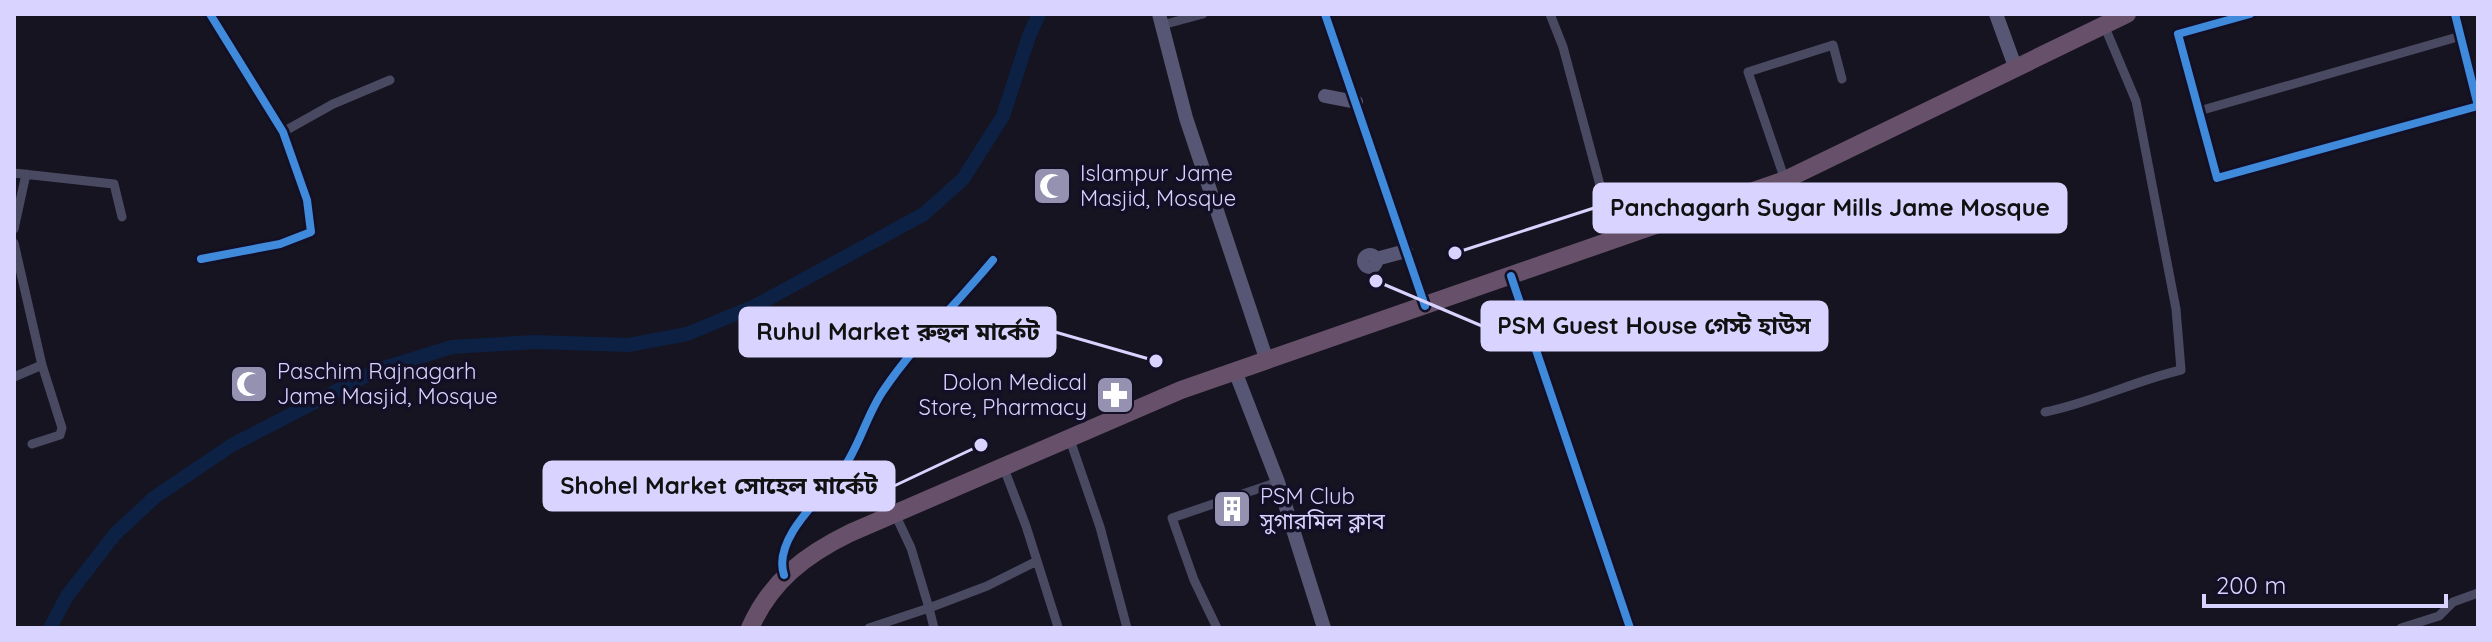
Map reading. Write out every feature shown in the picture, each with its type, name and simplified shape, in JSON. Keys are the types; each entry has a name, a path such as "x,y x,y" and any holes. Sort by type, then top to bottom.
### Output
{"highway":[{"path":"750,628 764,600 797,564 830,543 895,514 1143,405 1785,180 2127,14"}],"street":[{"path":"201,259 280,244 311,232 307,200 283,132 210,14"},
{"path":"1203,14 1160,20 1186,118 1267,361"},
{"path":"1325,14 1425,306"},
{"path":"1550,14 1563,47 1615,241"},
{"path":"1996,14 2016,69"},
{"path":"2250,14 2178,34 2217,178 2478,106 2455,14"},
{"path":"2045,412 2181,370 2176,309 2136,101 2104,25"},
{"path":"2199,111 2461,36"},
{"path":"1785,180 1748,72 1833,45 1842,79"},
{"path":"283,132 344,99 390,80"},
{"path":"1325,96 1356,102"},
{"path":"14,173 114,184 122,217"},
{"path":"14,229 26,174"},
{"path":"14,243 42,365 62,428 60,435 32,444"},
{"path":"1376,259 1406,251"},
{"path":"784,575 785,552 794,532 818,496 842,472 882,392 993,260"},
{"path":"1511,276 1630,628"},
{"path":"14,377 42,365"},
{"path":"1235,371 1278,482 1324,628"},
{"path":"1069,437 1100,527 1127,628"},
{"path":"1003,466 1058,627"},
{"path":"1217,628 1194,580 1172,518 1278,482"},
{"path":"895,514 911,548 934,628"},
{"path":"869,628 987,586 1037,561"},
{"path":"2401,628 2439,616 2453,602 2478,593"}],"waterway":[{"path":"50,628 67,596 115,534 155,497 232,445 377,370 452,347 535,342 628,345 687,334 755,306 924,214 963,179 1003,116 1039,14"}],"cycle path":[{"path":"201,259 280,244 311,232 307,200 283,132 210,14"},
{"path":"1325,14 1425,306"},
{"path":"2250,14 2178,34 2217,178 2478,106 2455,14"},
{"path":"784,575 782,561 792,533 847,463 883,391 993,260"},
{"path":"1511,276 1630,628"}],"place":[{"name":"Islampur Jame Masjid, Mosque","path":"1052,186"},
{"name":"Panchagarh Sugar Mills Jame Mosque","path":"1455,253"},
{"name":"PSM Guest House গেস্ট হাউস","path":"1376,281"},
{"name":"Ruhul Market রুহুল মার্কেট","path":"1156,361"},
{"name":"Paschim Rajnagarh Jame Masjid, Mosque","path":"249,384"},
{"name":"Dolon Medical Store, Pharmacy","path":"1115,395"},
{"name":"Shohel Market সোহেল মার্কেট","path":"981,445"},
{"name":"PSM Club সুগারমিল ক্লাব","path":"1232,509"}]}
